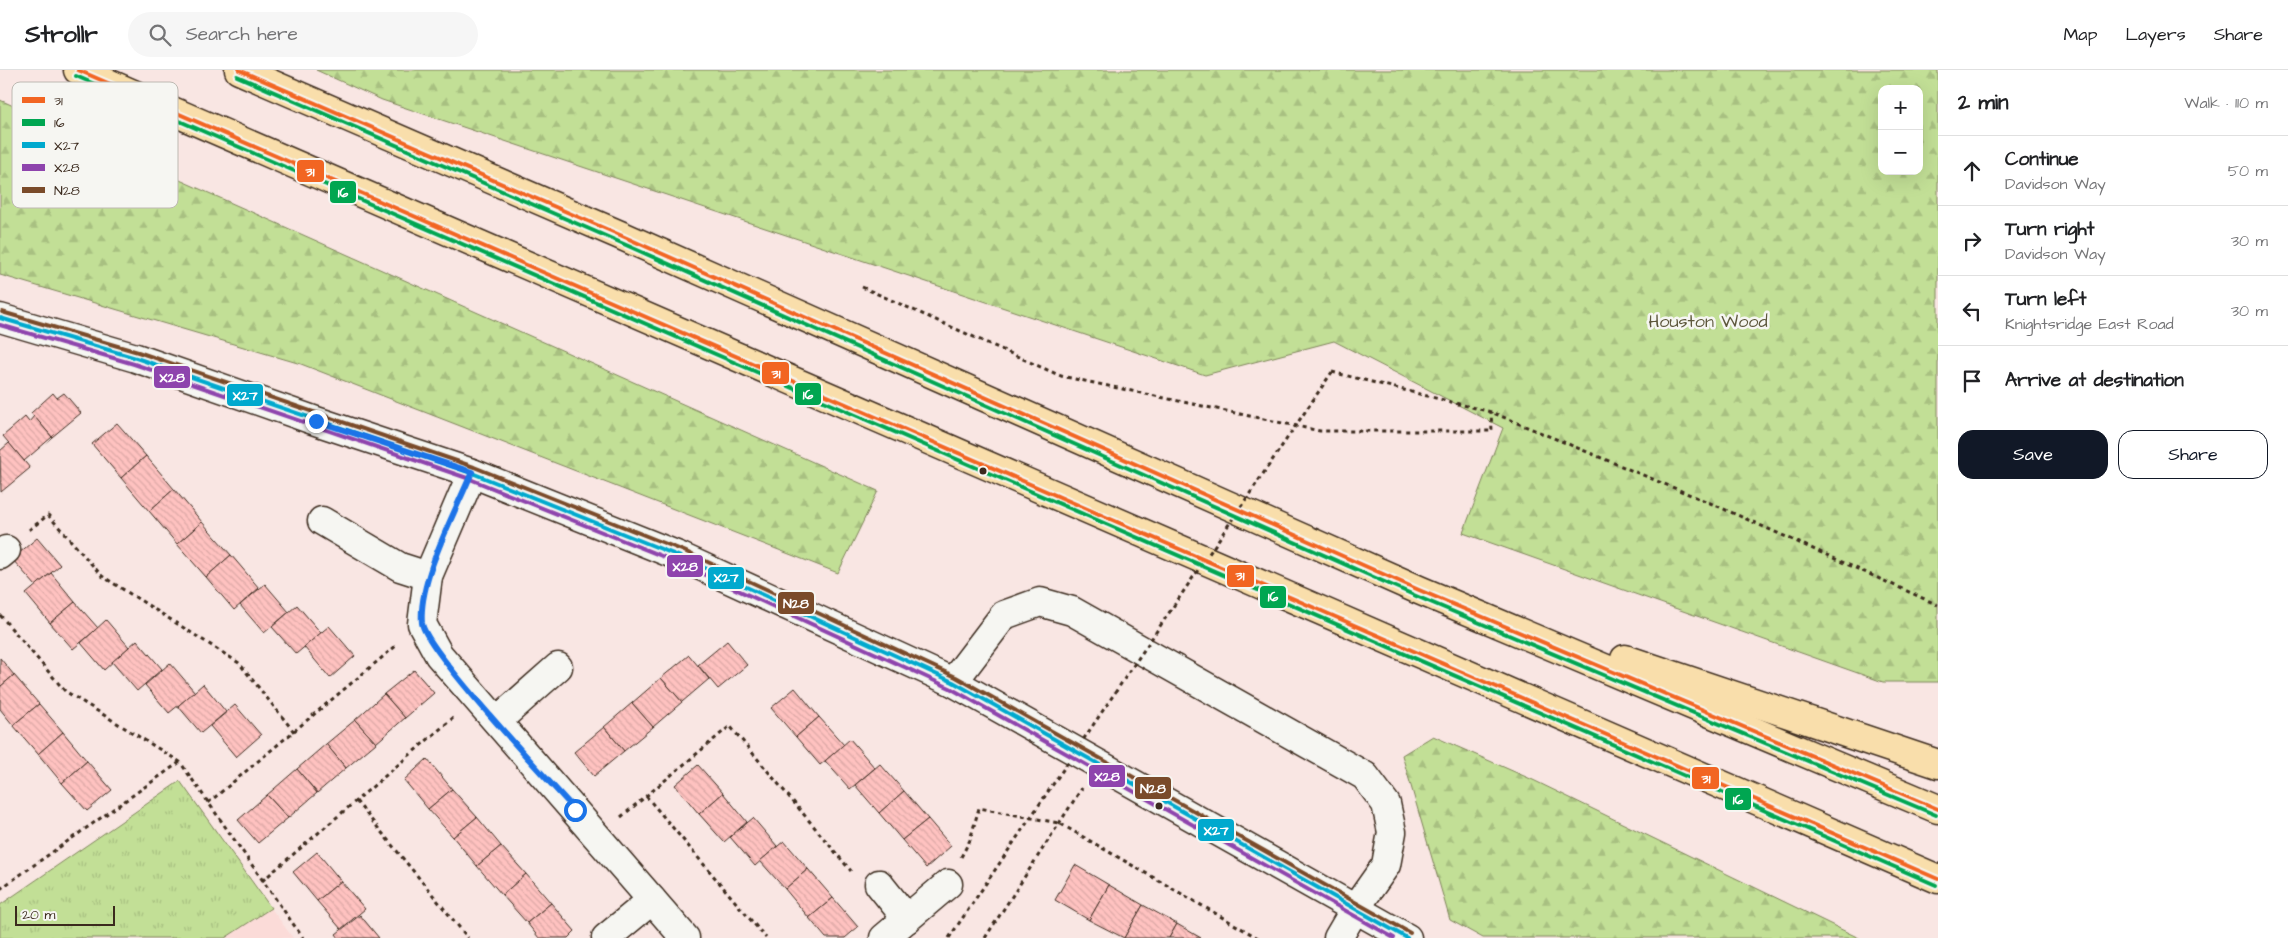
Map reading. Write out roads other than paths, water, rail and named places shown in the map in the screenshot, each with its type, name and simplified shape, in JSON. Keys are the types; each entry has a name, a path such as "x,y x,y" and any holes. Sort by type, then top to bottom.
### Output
{"main road":[{"path":"78,70 106,82"},
{"path":"240,70 1419,590 1938,809"},
{"path":"178,113 1938,879"},
{"path":"1419,590 1938,764"}],"street":[{"path":"0,318 136,358 316,421 472,472 681,557 953,682 1407,938"},
{"path":"472,472 428,576 422,624 439,656 685,938"},
{"path":"322,521 400,567 428,576"},
{"path":"953,682 1004,615 1040,602 1072,612 1365,776 1386,804 1392,832 1386,865 1338,938"},
{"path":"497,721 558,667"},
{"path":"879,884 907,919"},
{"path":"884,938 948,884"},
{"path":"606,938 652,900"}],"park label":[{"name":"Houston Wood","path":"1708,321"}]}
